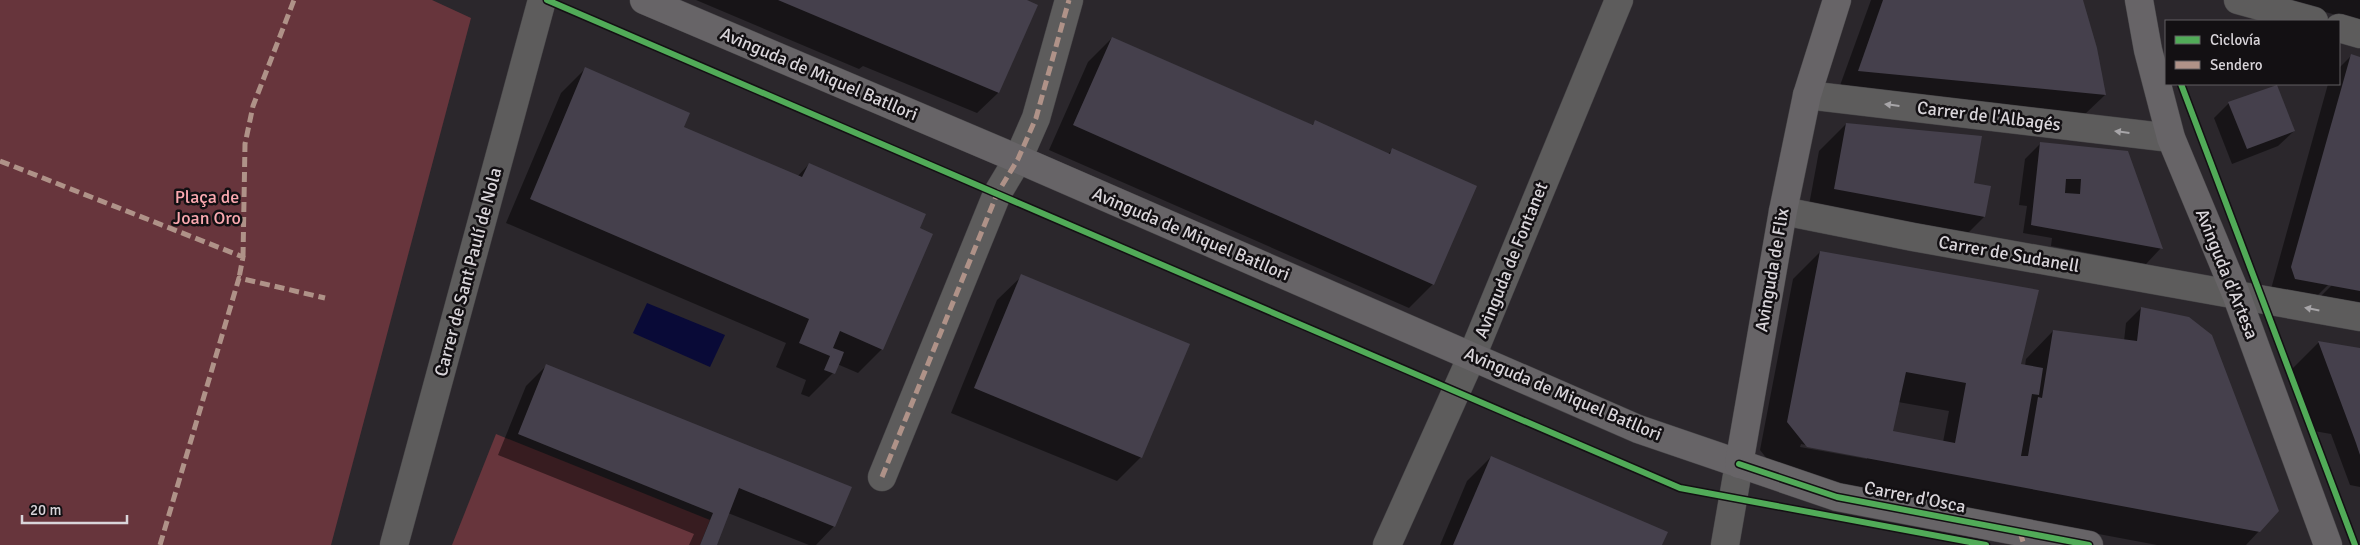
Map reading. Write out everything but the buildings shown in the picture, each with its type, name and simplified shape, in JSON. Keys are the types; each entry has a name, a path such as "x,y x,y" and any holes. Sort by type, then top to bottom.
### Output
{"main road":[{"name":"Avinguda de Miquel Batllori","path":"644,0 1018,159 1638,429 1739,464"},
{"name":"Avinguda de Flix","path":"1739,464 1783,211 1807,94 1837,0"},
{"name":"Avinguda d'Artesa","path":"2139,0 2148,50 2171,138 2236,294 2328,545"},
{"name":"Carrer d'Osca","path":"1739,464 1837,497 2022,539 2089,545"}],"street":[{"name":"Carrer de Sant Paulí de Nola","path":"394,545 542,0"},
{"path":"882,477 997,194 1018,159 1036,118 1069,0"},
{"name":"Avinguda de Fontanet","path":"1386,545 1472,356 1618,0"},
{"path":"2238,0 2310,20"},
{"path":"2340,28 2360,34"},
{"name":"Carrer de l'Albagés","path":"1807,94 2171,138"},
{"name":"Carrer de Sudanell","path":"1783,211 1913,237 2236,294 2360,318"},
{"name":"Avinguda de Flix","path":"1725,545 1739,464"}],"green space":[{"name":"Plaça de Joan Oro","path":"0,0 432,0 471,18 331,545 0,545"},
{"path":"496,434 710,520 700,545 452,545"}],"shaded area":[{"path":"647,303 725,335 710,367 633,333"}],"marked path":[{"path":"243,257 245,144 253,106 294,0"},
{"path":"882,477 997,194 1018,159 1036,118 1069,0"},
{"path":"0,161 243,257 239,278"},
{"path":"160,545 239,278 325,298"},
{"path":"2020,532 2024,545"}],"cycle path":[{"path":"547,0 1680,488 1986,545"},
{"path":"2181,85 2355,545"},
{"path":"1739,464 1837,497 2089,545"}]}
